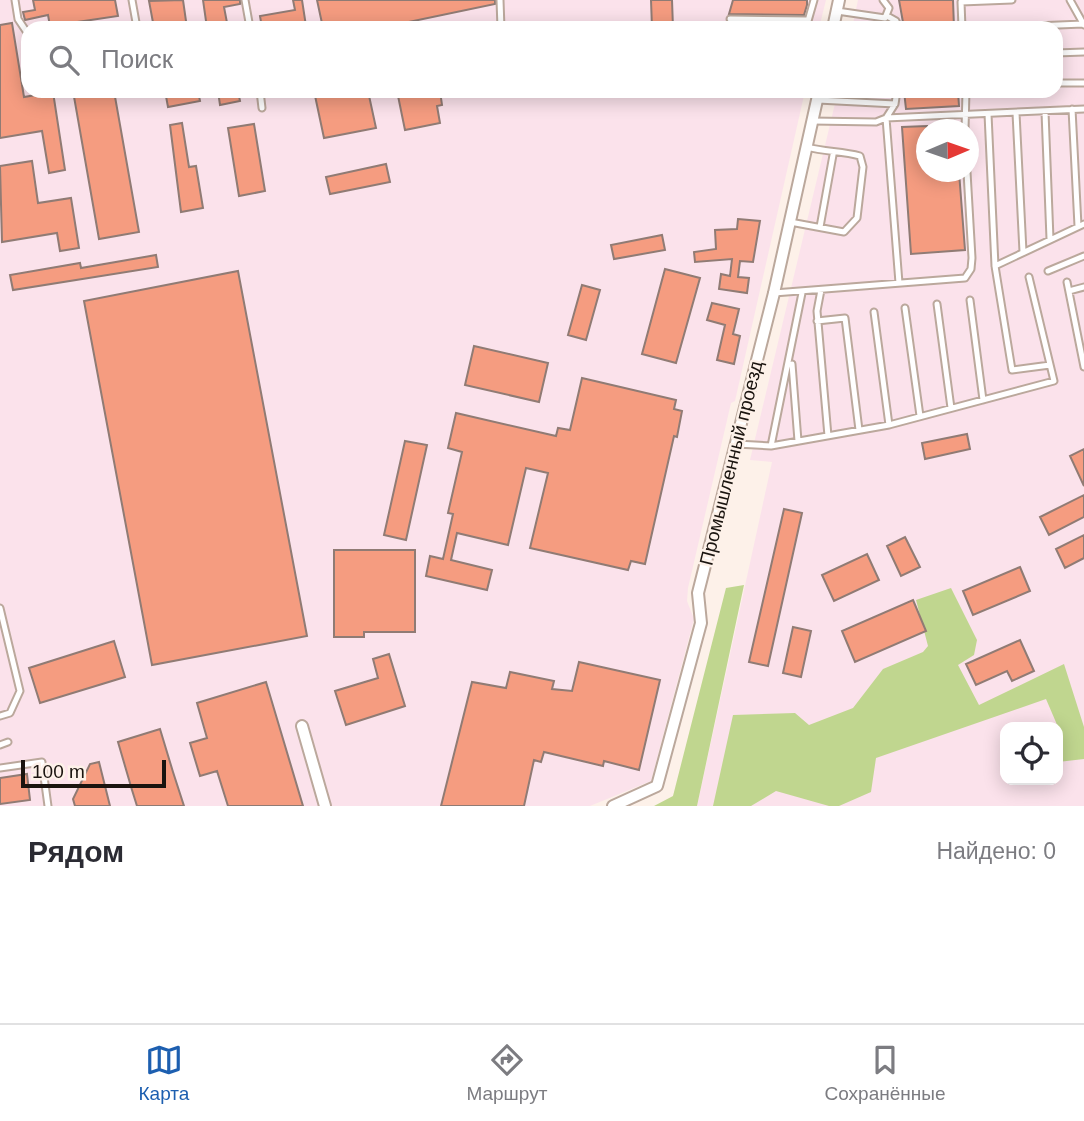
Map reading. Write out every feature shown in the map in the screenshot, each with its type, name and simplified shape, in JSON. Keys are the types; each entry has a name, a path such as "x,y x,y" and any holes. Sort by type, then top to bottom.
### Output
{"street":[{"name":"Промышленный проезд","path":"613,806 657,786 701,623 698,593 774,293 818,98"},
{"path":"302,726 325,806"}],"lane":[{"path":"15,0 21,24"},
{"path":"132,0 136,21"},
{"path":"245,0 249,21"},
{"path":"500,0 501,21"},
{"path":"730,19 807,20 814,0"},
{"path":"883,0 889,8 887,16"},
{"path":"962,21 961,2 1012,0"},
{"path":"1063,23 1083,22 1070,2 1079,0"},
{"path":"838,5 881,18 887,16 896,21"},
{"path":"1063,53 1084,52"},
{"path":"1063,83 1084,83"},
{"path":"261,98 262,108"},
{"path":"837,98 895,104"},
{"path":"896,98 886,118 899,283"},
{"path":"964,119 965,98"},
{"path":"995,265 1081,225 1072,109"},
{"path":"812,121 876,122 886,118 1084,109"},
{"path":"1045,112 1051,239"},
{"path":"1016,113 1023,252"},
{"path":"988,114 995,265 1012,370 1050,365"},
{"path":"790,222 844,232 857,218 863,167 860,156 848,153 833,155 807,147"},
{"path":"820,228 833,155"},
{"path":"774,293 802,293 940,278 960,279 969,275 972,258 968,182"},
{"path":"1048,271 1084,256"},
{"path":"737,444 771,446 889,425 1054,381 1029,277"},
{"path":"1067,282 1084,367"},
{"path":"1069,291 1084,287"},
{"path":"821,290 817,321 828,436"},
{"path":"771,446 802,293"},
{"path":"970,300 983,400"},
{"path":"937,304 951,408"},
{"path":"800,308 817,311"},
{"path":"905,308 920,416"},
{"path":"874,312 889,425"},
{"path":"1074,319 1084,317"},
{"path":"817,321 845,318 859,430"},
{"path":"791,356 798,442"},
{"path":"0,608 20,691 10,713 0,716"},
{"path":"0,745 8,742"},
{"path":"0,768 42,762 48,806"}],"shaded area":[{"path":"0,0 826,0 821,21 21,21 21,98 803,98 735,401 731,403 688,588 687,601 694,619 651,781 590,806 0,806"},
{"path":"858,0 1084,0 1084,806 697,806 772,462 750,460 836,98 1063,98 1063,21 854,21"}],"green space":[{"path":"744,585 697,806 654,806 673,796 726,588"},
{"path":"951,588 977,640 974,655 958,665 979,705 1064,664 1084,727 1084,759 1063,761 1063,722 1056,722 1046,699 876,758 871,792 839,806 829,806 776,791 751,806 713,806 733,715 795,713 809,725 853,708 883,669 923,652 928,646 916,600"}],"building":[{"path":"33,0 115,0 118,16 84,21 49,21 48,15 25,20 23,12 35,10"},
{"path":"183,0 186,21 153,21 149,1"},
{"path":"203,0 240,0 240,4 224,7 227,21 206,21"},
{"path":"293,0 302,0 305,21 261,21 260,16 295,10"},
{"path":"317,0 495,0 495,4 414,21 322,21"},
{"path":"651,0 672,0 673,21 652,21"},
{"path":"733,0 807,0 807,5 804,15 729,14"},
{"path":"899,0 953,0 954,21 903,21"},
{"path":"12,23 21,78 21,98 54,98 65,170 49,173 42,131 0,138 0,25"},
{"path":"74,98 115,98 139,232 99,239"},
{"path":"166,98 199,98 200,101 168,107"},
{"path":"219,98 239,98 240,101 220,105"},
{"path":"315,98 370,98 376,128 324,138"},
{"path":"398,98 441,98 442,105 437,106 440,123 405,130"},
{"path":"905,98 958,98 959,106 906,109"},
{"path":"182,123 189,167 196,166 203,208 181,212 170,125"},
{"path":"254,124 265,191 239,196 228,128"},
{"path":"916,126 916,182 960,182 965,250 911,254 902,127"},
{"path":"32,161 38,203 71,198 79,248 60,251 57,233 2,242 0,166"},
{"path":"386,164 390,182 330,194 326,177"},
{"path":"738,219 760,221 753,262 740,261 738,277 749,278 747,293 719,289 721,274 730,276 732,259 695,262 694,252 716,249 715,230 737,229"},
{"path":"662,235 665,250 614,259 611,245"},
{"path":"156,255 158,267 13,290 10,275 80,263 81,268"},
{"path":"665,269 700,278 676,363 642,354"},
{"path":"238,271 307,636 152,665 84,301"},
{"path":"582,285 600,290 586,340 568,335"},
{"path":"712,303 739,309 733,334 740,336 734,364 717,360 725,325 707,320"},
{"path":"474,346 548,363 539,402 465,385"},
{"path":"582,378 676,400 674,409 682,411 645,564 631,561 628,570 530,548 548,473 526,468 508,545 457,533 451,560 492,570 487,590 426,576 430,556 443,559 453,514 448,513 462,452 448,448 456,413 556,436 558,428 570,430"},
{"path":"967,434 970,449 925,459 922,443"},
{"path":"405,441 427,445 406,540 384,535"},
{"path":"1084,449 1084,486 1070,456"},
{"path":"1084,495 1084,517 1049,535 1040,517"},
{"path":"784,509 802,513 768,666 749,662"},
{"path":"1084,535 1084,558 1065,568 1056,549"},
{"path":"905,537 920,567 901,576 887,546"},
{"path":"334,550 415,550 415,632 364,632 364,637 334,637"},
{"path":"867,554 879,580 834,601 822,575"},
{"path":"1020,567 1030,591 973,615 963,591"},
{"path":"913,600 926,631 855,662 842,631"},
{"path":"793,627 811,631 801,677 783,673"},
{"path":"1020,640 1034,671 1012,681 1007,671 976,685 966,664"},
{"path":"114,641 125,677 40,703 29,668"},
{"path":"389,654 405,706 346,725 335,691 378,678 373,659"},
{"path":"579,662 660,680 639,770 604,761 603,766 544,752 541,762 534,760 524,806 441,806 472,682 506,688 510,672 554,681 552,689 572,691"},
{"path":"266,682 303,806 228,806 217,771 200,776 190,743 207,738 197,703"},
{"path":"160,729 184,806 137,806 132,790 118,742"},
{"path":"99,762 110,806 75,806 73,799 90,764"},
{"path":"27,774 30,800 0,804 0,778"}]}
